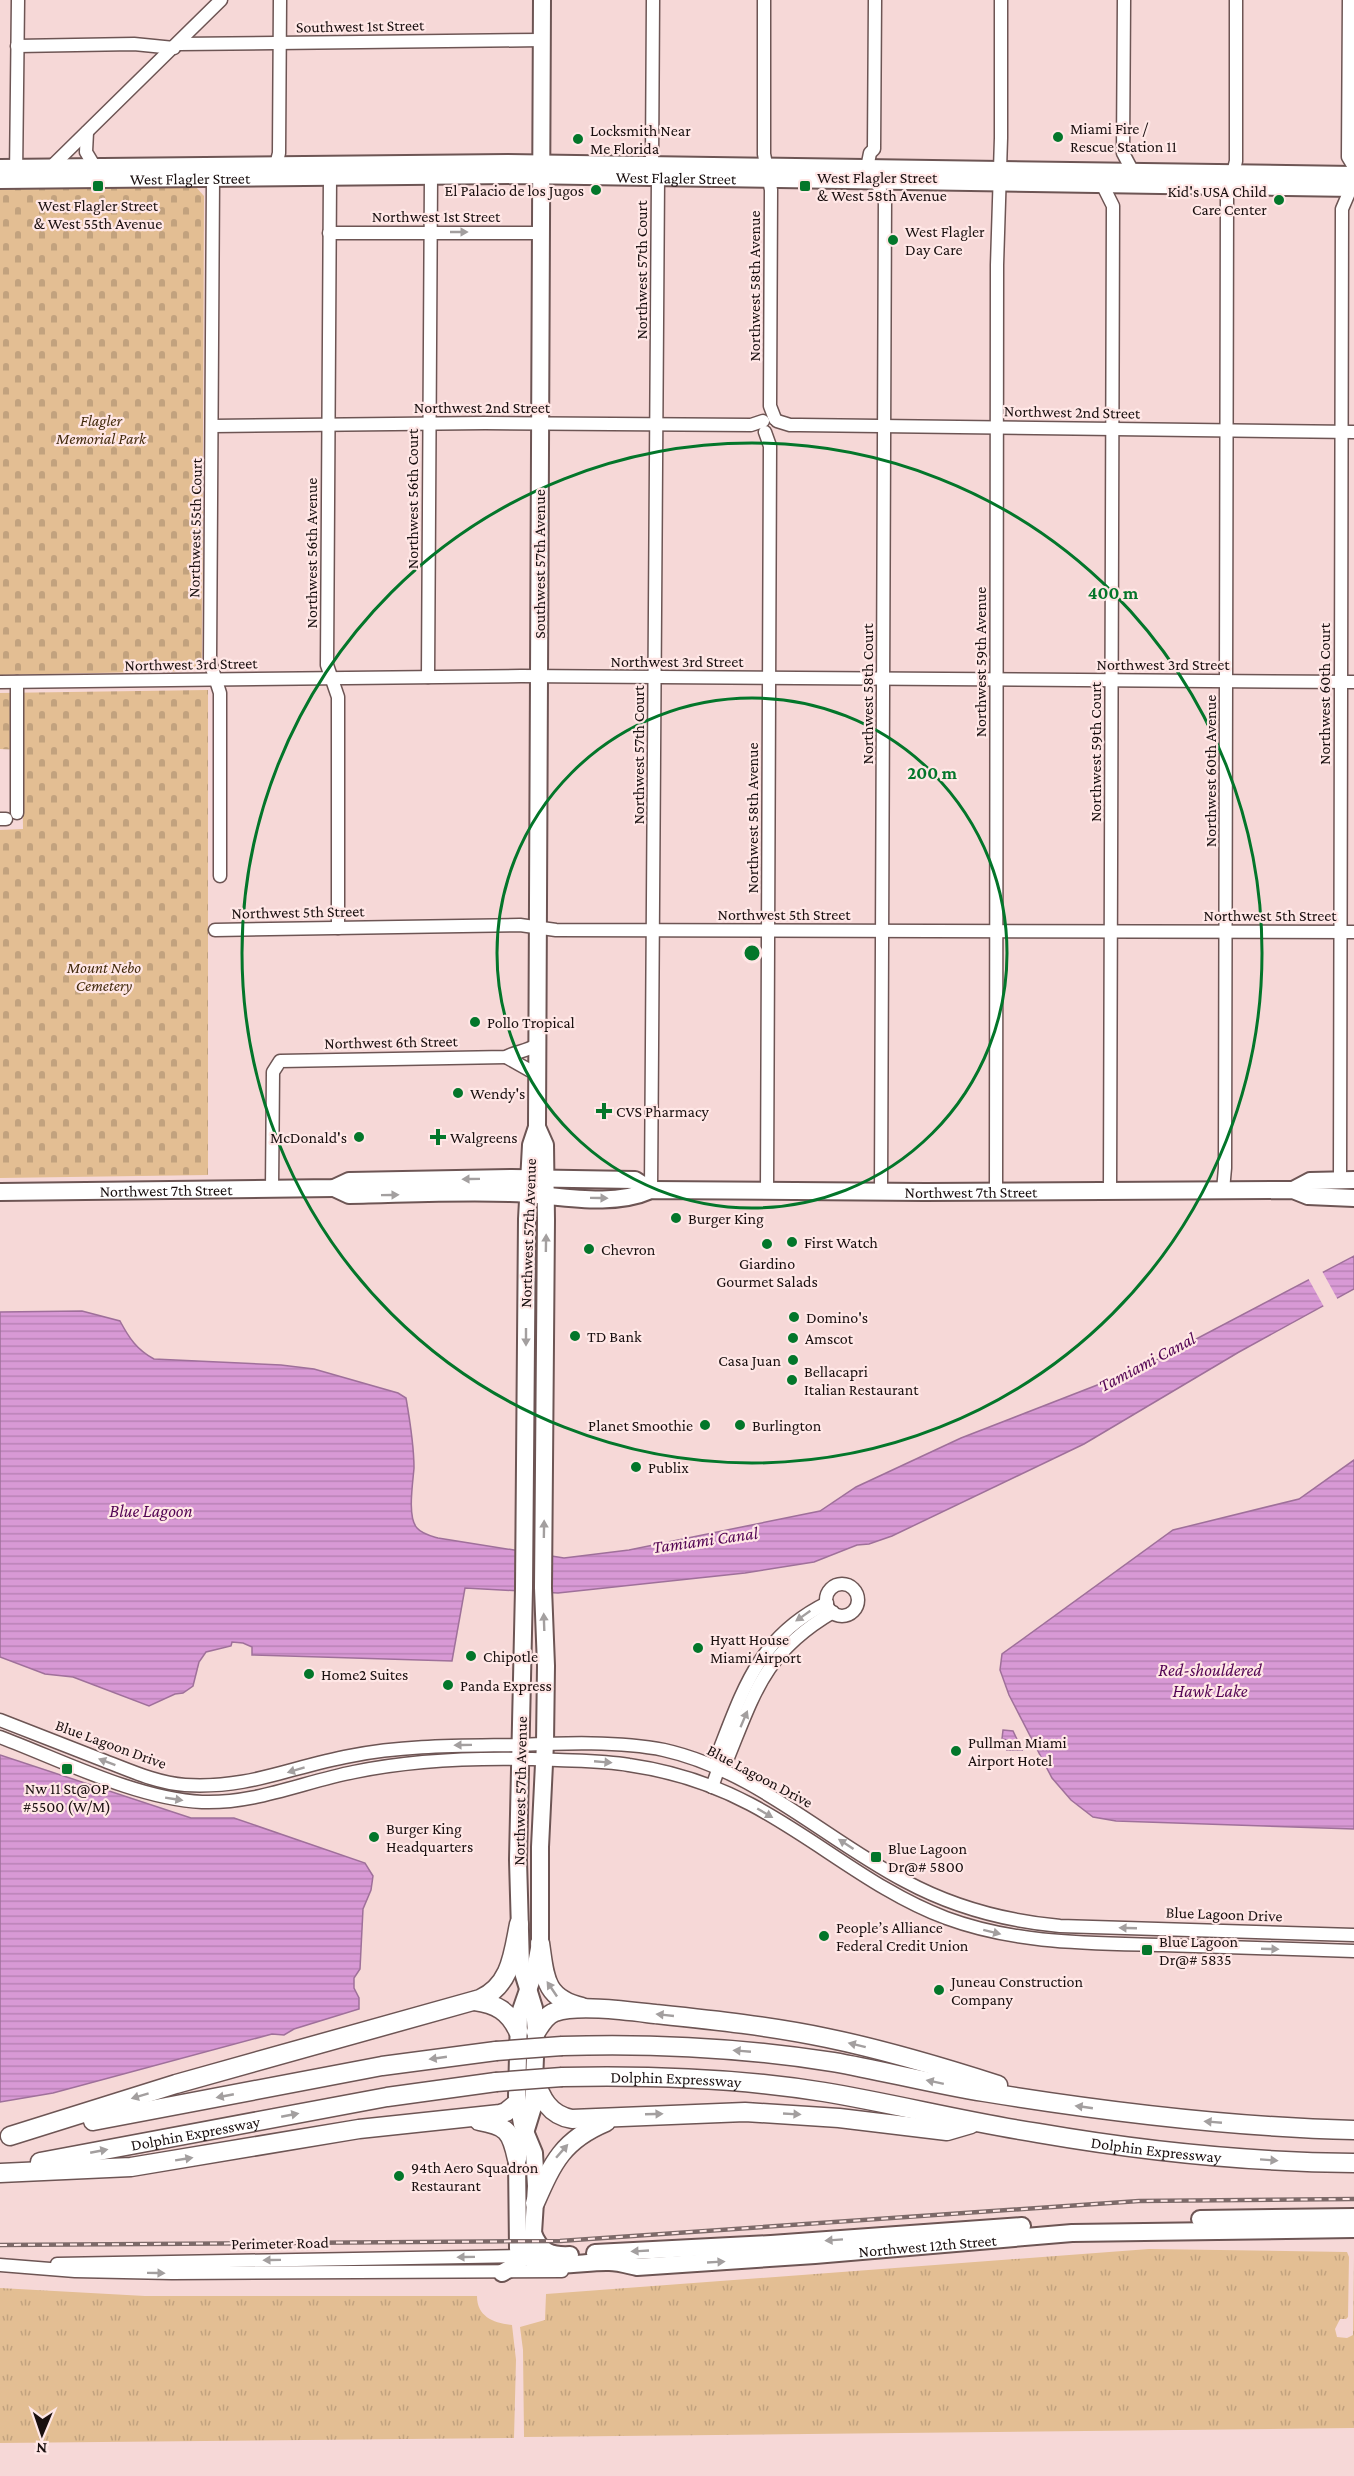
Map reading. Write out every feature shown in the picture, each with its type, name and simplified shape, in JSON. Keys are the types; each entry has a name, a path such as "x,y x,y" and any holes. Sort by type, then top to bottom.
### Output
{"highway":[{"path":"5,2137 176,2084 475,2001 494,1992 504,1980 513,1956 519,1924"},
{"path":"540,1934 545,1976 550,1989 556,1996 570,2004 592,2009 728,2021 828,2038 911,2058 1055,2103"},
{"path":"475,2001 500,2008 511,2019 518,2031"},
{"path":"536,2032 552,2013 592,2009"},
{"name":"Dolphin Expressway","path":"5,2137 382,2066 496,2051 562,2046 671,2046 769,2054 861,2067 982,2092 1055,2103 1191,2120 1354,2130"},
{"path":"534,2077 545,2103 560,2116 580,2119 745,2112 884,2122 948,2131 976,2123"},
{"name":"Dolphin Expressway","path":"0,2171 387,2097 496,2082 562,2078 656,2077 746,2082 825,2092 976,2123 1158,2150 1258,2159 1354,2163"},
{"path":"0,2171 131,2167 359,2129 500,2114 517,2103"},
{"path":"526,2203 566,2146 586,2131 620,2116"},
{"path":"465,2117 491,2122 505,2129 514,2142 518,2160"}],"main road":[{"name":"Southwest 57th Avenue","path":"537,1127 542,0"},
{"path":"255,177 276,165"},
{"name":"West Flagler Street","path":"51,167 352,165 1123,176 1232,180 1348,177"},
{"path":"330,177 352,165"},
{"path":"13,175 51,167"},
{"name":"West Flagler Street","path":"13,175 213,178 432,176 542,169"},
{"name":"West Flagler Street","path":"875,172 894,181 1000,176 1102,184 1123,176"},
{"name":"Northwest 57th Avenue","path":"518,2160 526,2203 533,2233 525,2256 518,2249 526,2203 536,2161 517,2103 518,2031 520,2010 535,1970 540,1934 546,1666 543,1588 545,1426 537,1187 531,1145 537,1127"},
{"name":"Northwest 7th Street","path":"0,1192 334,1188 349,1181 537,1187 635,1180 651,1190 881,1192 1293,1190 1308,1196 1354,1198"},
{"name":"Northwest 7th Street","path":"1293,1190 1310,1180 1349,1183"},
{"path":"1329,1197 1344,1190 1349,1183"},
{"name":"Northwest 57th Avenue","path":"525,2132 533,2108 536,2032 534,2008 521,1966 518,1860 526,1388 537,1187"},
{"path":"526,1388 534,1414 545,1426"},
{"path":"526,1430 537,1443 545,1471"},
{"path":"518,1860 527,1878 528,1909 540,1934"},
{"path":"518,2160 525,2132"},
{"name":"Northwest 12th Street","path":"554,2256 771,2244 1089,2221 1354,2217"},
{"name":"Northwest 12th Street","path":"637,2267 806,2256 1072,2233 1354,2229"},
{"path":"533,2233 538,2244 554,2256"},
{"path":"502,2273 516,2265 525,2256 552,2265 609,2262 637,2267"}],"street":[{"path":"13,175 18,0"},
{"path":"51,167 221,0"},
{"path":"276,165 279,153 280,0"},
{"name":"Northwest 57th Court","path":"651,1190 656,424 653,0"},
{"name":"Northwest 58th Avenue","path":"764,0 764,154 771,190 768,425 770,446 766,1191"},
{"name":"Northwest 58th Court","path":"875,0 874,149 878,154 875,172 882,194 885,196 881,1192"},
{"name":"Northwest 59th Avenue","path":"996,1191 1001,0"},
{"path":"1123,176 1124,0"},
{"name":"Northwest 60th Avenue","path":"1223,1190 1226,1168 1227,197 1236,161 1236,0"},
{"path":"1348,0 1348,177"},
{"name":"Southwest 1st Street","path":"17,45 176,46 542,40"},
{"path":"87,132 86,152 94,167"},
{"name":"Northwest 59th Court","path":"1110,1190 1113,206 1123,176 1123,153"},
{"name":"Northwest 56th Court","path":"428,677 432,176"},
{"name":"Northwest 56th Avenue","path":"330,177 327,665 338,697 338,928"},
{"name":"Northwest 60th Court","path":"1348,177 1339,207 1342,209 1348,432 1340,682 1340,932 1349,1183"},
{"name":"Northwest 55th Court","path":"213,178 210,662 220,693 220,876"},
{"path":"885,196 889,195 894,181"},
{"name":"Northwest 59th Court","path":"1102,184 1113,206"},
{"name":"Northwest 1st Street","path":"329,233 542,233"},
{"name":"Northwest 2nd Street","path":"213,426 540,423 1348,432"},
{"name":"Northwest 3rd Street","path":"0,682 538,676 1354,682"},
{"path":"8,817 17,682"},
{"name":"Northwest 5th Street","path":"215,930 520,925 556,930 654,931 1354,932"},
{"name":"Northwest 6th Street","path":"506,1058 512,1054 527,1051 538,1044"},
{"name":"Northwest 6th Street","path":"272,1189 273,1072 277,1064 284,1060 506,1058 538,1075"},
{"path":"712,1787 718,1770 725,1765 762,1678 772,1662 795,1637 830,1608"},
{"name":"Blue Lagoon Drive","path":"0,1720 173,1784 219,1786 253,1782 330,1760 416,1746 521,1752"},
{"name":"Blue Lagoon Drive","path":"0,1737 123,1785 170,1799 228,1801 258,1797 336,1776 382,1767 521,1752 653,1748 682,1755 718,1770 793,1810 905,1882 967,1908 1029,1922 1060,1926 1354,1935"},
{"name":"Blue Lagoon Drive","path":"544,1751 626,1764 672,1774 712,1787 770,1816 897,1896 959,1922 1018,1937 1068,1942 1354,1951"},
{"path":"123,1785 130,1770"},
{"path":"897,1896 905,1882"},
{"path":"1209,1947 1217,1931"},
{"name":"Northwest 12th Street","path":"525,2256 554,2256"},
{"name":"Perimeter Road","path":"35,2266 72,2262 525,2256"},
{"name":"Perimeter Road","path":"0,2265 75,2271 171,2273 502,2273"},
{"name":"Northwest 12th Street","path":"502,2273 637,2267"}],"green space":[{"name":"Flagler Memorial Park","path":"195,186 204,196 202,661 191,671 0,675 0,189"},
{"name":"Mount Nebo Cemetery","path":"208,690 208,1175 0,1178 0,830 23,829 22,750 0,749 0,693"},
{"path":"1149,2249 1347,2252 1349,2257 1348,2317 1340,2319 1335,2329 1337,2337 1347,2338 1353,2335 1354,2257 1354,2428 524,2437 523,2350 520,2327 545,2320 546,2294"},
{"path":"0,2288 145,2296 477,2296 483,2314 499,2323 512,2325 516,2360 514,2438 0,2443"}],"water":[{"name":"Blue Lagoon","path":"1354,1256 1354,1289 1239,1352 1084,1444 892,1536 869,1544 857,1545 814,1562 745,1573 558,1593 465,1588 452,1661 252,1655 252,1647 232,1642 231,1646 206,1652 199,1662 193,1686 183,1693 175,1694 149,1706 73,1677 45,1674 0,1657 0,1312 82,1311 120,1321 134,1343 154,1359 281,1365 314,1369 398,1393 406,1398 410,1424 414,1468 411,1508 414,1523 419,1530 438,1538 564,1558 629,1550 820,1511 856,1487 961,1438 1141,1368"},
{"name":"Red-shouldered Hawk Lake","path":"1354,1460 1354,1829 1116,1821 1093,1817 1071,1800 1052,1778 1009,1695 1000,1670 1002,1654 1173,1530 1299,1499"},
{"path":"1003,1730 1013,1731 1022,1750 1007,1750 1008,1740 1002,1739"},
{"path":"0,1755 191,1818 234,1818 365,1863 373,1876 371,1890 363,1909 360,1969 354,1978 359,2009 294,2029 284,2035 272,2034 53,2093 0,2102"}],"pier":[{"path":"1322,1271 1338,1300 1324,1307 1308,1278"}],"railway":[{"path":"0,2245 560,2241 1139,2201 1354,2199"}],"place":[{"name":"Miami Fire / Rescue Station 11","path":"1058,137"},
{"name":"Locksmith Near Me Florida","path":"578,139"},
{"name":"West Flagler Street & West 55th Avenue","path":"98,186"},
{"name":"West Flagler Street & West 58th Avenue","path":"805,186"},
{"name":"El Palacio de los Jugos","path":"596,190"},
{"name":"Kid's USA Child Care Center","path":"1279,200"},
{"name":"West Flagler Day Care","path":"893,240"},
{"name":"Pollo Tropical","path":"475,1022"},
{"name":"Wendy's","path":"458,1093"},
{"name":"CVS Pharmacy","path":"604,1111"},
{"name":"McDonald's","path":"359,1137"},
{"name":"Walgreens","path":"438,1137"},
{"name":"Burger King","path":"676,1218"},
{"name":"First Watch","path":"792,1242"},
{"name":"Giardino Gourmet Salads","path":"767,1244"},
{"name":"Chevron","path":"589,1249"},
{"name":"Domino's","path":"794,1317"},
{"name":"TD Bank","path":"575,1336"},
{"name":"Amscot","path":"793,1338"},
{"name":"Casa Juan","path":"793,1360"},
{"name":"Bellacapri Italian Restaurant","path":"792,1380"},
{"name":"Planet Smoothie","path":"705,1425"},
{"name":"Burlington","path":"740,1425"},
{"name":"Publix","path":"636,1467"},
{"name":"Hyatt House Miami Airport","path":"698,1648"},
{"name":"Chipotle","path":"471,1656"},
{"name":"Home2 Suites","path":"309,1674"},
{"name":"Panda Express","path":"448,1685"},
{"name":"Pullman Miami Airport Hotel","path":"956,1751"},
{"name":"Nw 11 St@OP #5500 (W/M)","path":"67,1769"},
{"name":"Burger King Headquarters","path":"374,1837"},
{"name":"Blue Lagoon Dr@# 5800","path":"876,1857"},
{"name":"People’s Alliance Federal Credit Union","path":"824,1936"},
{"name":"Blue Lagoon Dr@# 5835","path":"1147,1950"},
{"name":"Juneau Construction Company","path":"939,1990"},
{"name":"94th Aero Squadron Restaurant","path":"399,2176"}],"water label":[{"name":"Tamiami Canal","path":"1147,1362"},
{"name":"Tamiami Canal","path":"705,1540"}]}
